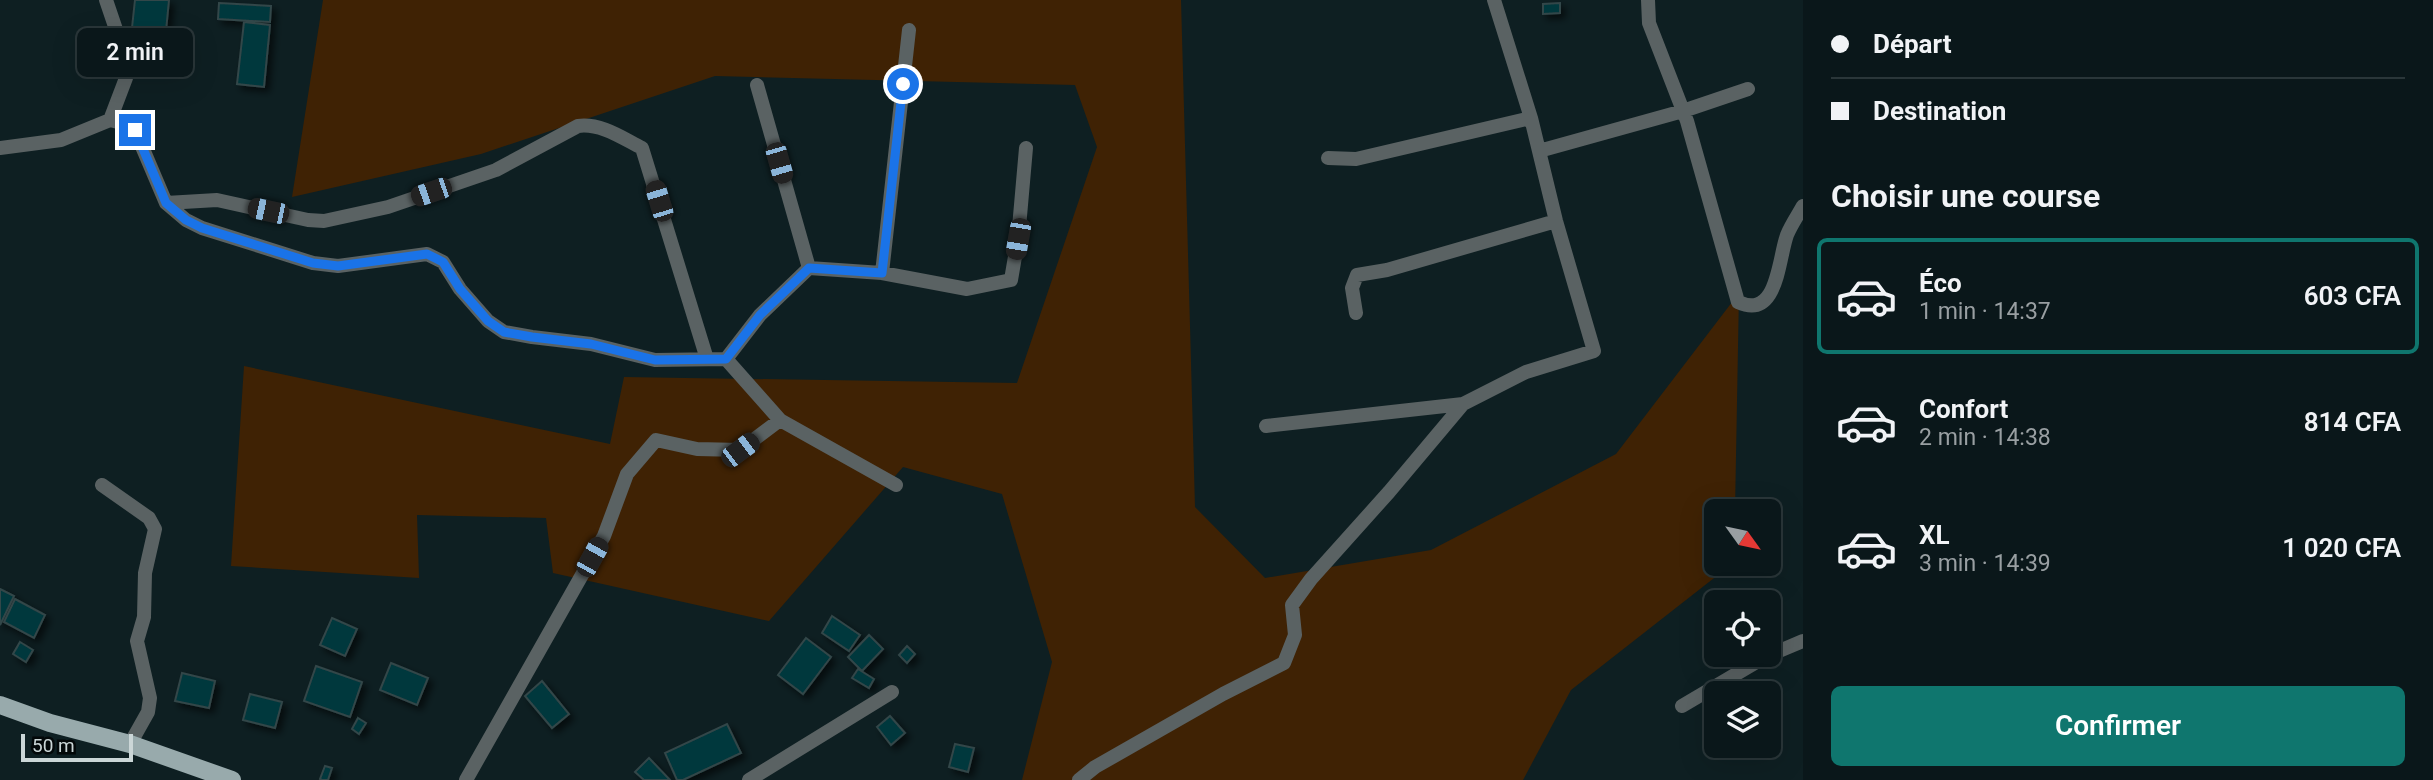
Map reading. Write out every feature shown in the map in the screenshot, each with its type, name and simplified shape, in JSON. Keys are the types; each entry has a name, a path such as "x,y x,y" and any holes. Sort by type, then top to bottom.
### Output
{"main road":[{"path":"0,705 50,723 130,744 232,780"}],"street":[{"path":"106,0 125,56 126,78 110,120"},
{"path":"1266,426 1463,404 1526,372 1594,351 1556,220 1531,118 1494,0"},
{"path":"1647,0 1649,23 1683,111 1738,302 1747,306 1754,305 1772,293 1788,234 1803,206"},
{"path":"882,273 909,30"},
{"path":"757,85 809,268"},
{"path":"1539,151 1683,111 1748,89"},
{"path":"1328,158 1356,159 1531,118"},
{"path":"0,148 61,139 110,120 126,124 135,130 166,203 186,220 202,228 313,263 338,266 427,254 443,262 460,289 488,321 504,332 591,344 655,360 726,359 780,419 896,485"},
{"path":"166,203 217,200 308,220 324,220 388,207 496,170 578,126 600,128 642,148 707,359"},
{"path":"726,359 760,315 809,268 882,273 967,289 1011,280 1018,239 1026,148"},
{"path":"1356,313 1352,288 1357,275 1387,270 1556,220"},
{"path":"1079,780 1107,760 1223,694 1284,663 1295,635 1292,605 1311,579 1463,404"},
{"path":"466,780 604,536 627,474 656,440 697,449 740,450 780,419"},
{"path":"102,485 149,518 155,529 145,573 144,617 137,641 150,698 148,712 130,744"},
{"path":"1682,706 1765,657 1803,641"},
{"path":"749,780 892,692"}],"shaded area":[{"path":"323,0 1181,0 1195,507 1265,578 1431,550 1616,454 1739,293 1735,499 1704,499 1704,576 1717,576 1571,690 1523,780 1022,780 1052,662 1002,494 903,467 769,621 553,573 546,518 417,515 419,578 231,566 244,366 610,444 624,377 1017,383 1097,147 1075,85 715,76 481,154 292,197"}],"building":[{"path":"135,0 169,0 165,41 131,37"},
{"path":"219,3 271,6 270,22 218,19"},
{"path":"1560,3 1560,13 1543,14 1543,4"},
{"path":"244,22 270,25 264,87 237,84"},
{"path":"0,589 14,596 0,625"},
{"path":"15,599 45,615 34,638 4,622"},
{"path":"832,616 860,635 849,651 822,633"},
{"path":"332,618 357,629 345,656 320,645"},
{"path":"869,635 883,649 862,671 848,657"},
{"path":"806,638 831,657 803,694 778,675"},
{"path":"20,642 33,650 26,662 13,654"},
{"path":"907,646 915,654 907,663 899,655"},
{"path":"391,663 428,678 417,705 380,690"},
{"path":"316,666 362,682 350,717 304,701"},
{"path":"858,669 874,679 869,688 852,678"},
{"path":"182,673 215,681 209,708 175,701"},
{"path":"542,681 569,714 552,728 525,696"},
{"path":"250,694 282,702 275,728 243,720"},
{"path":"890,716 905,733 891,745 877,727"},
{"path":"358,718 366,723 359,734 352,729"},
{"path":"727,724 741,753 683,780 677,780 665,753"},
{"path":"955,744 974,748 968,772 949,767"},
{"path":"649,758 670,780 644,780 635,772"},
{"path":"325,766 332,768 328,780 322,780 320,779"}],"route":[{"path":"135,130 166,203 186,220 202,228 313,263 338,266 427,254 443,262 460,289 488,321 504,332 591,344 655,360 726,359 760,315 809,268 882,273 903,84"}]}
